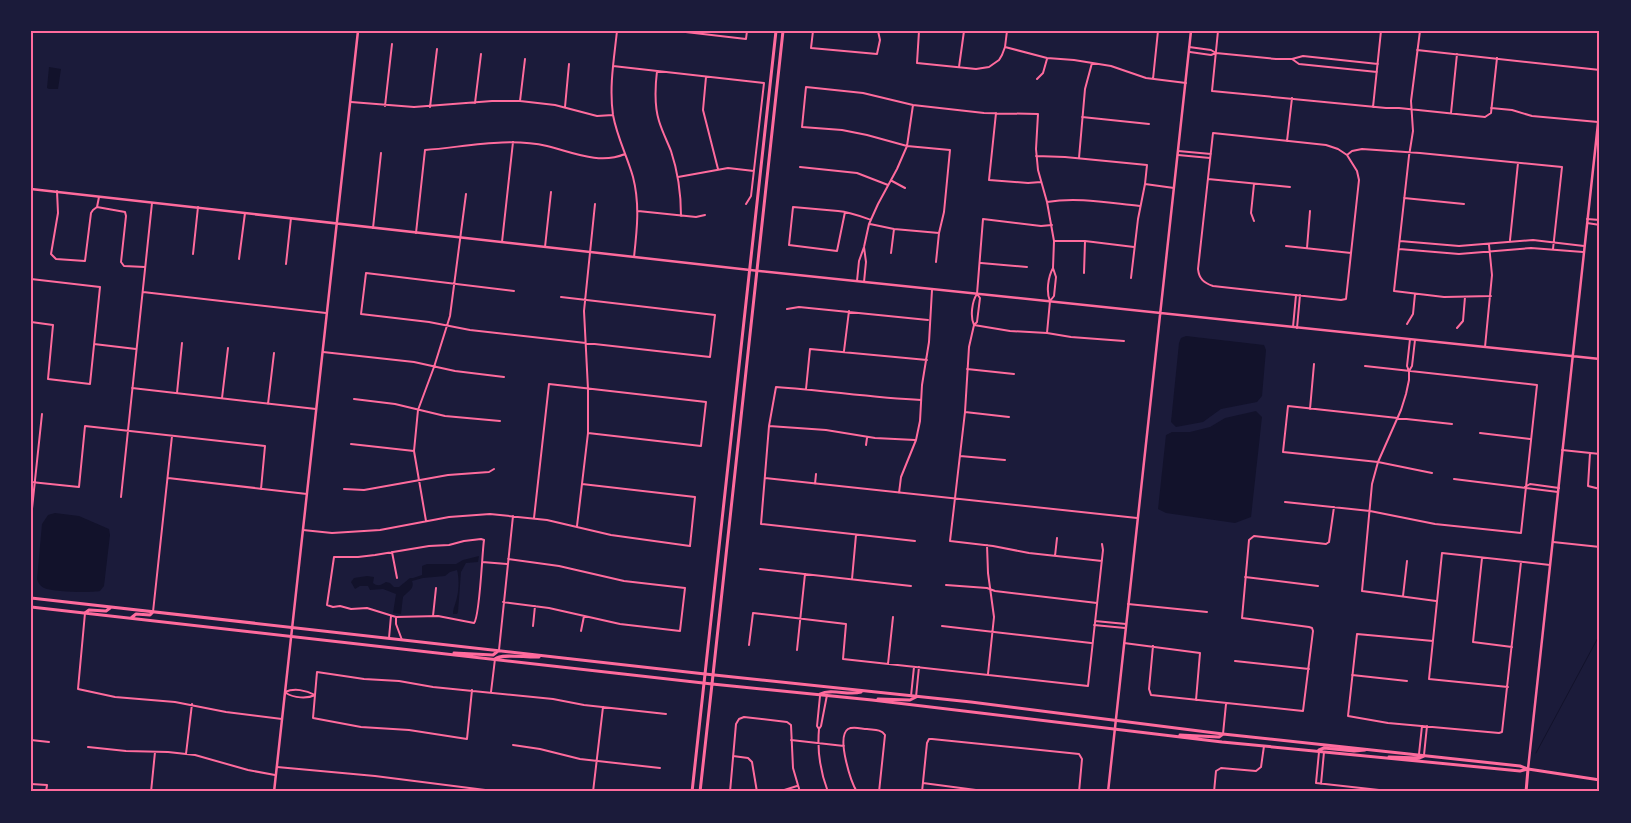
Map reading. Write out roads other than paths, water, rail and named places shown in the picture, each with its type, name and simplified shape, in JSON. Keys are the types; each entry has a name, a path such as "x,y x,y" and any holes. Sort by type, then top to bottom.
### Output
{"main road":[{"path":"692,792 776,31"},
{"path":"700,792 783,31"},
{"path":"31,598 547,657 911,696 1223,734 1419,754 1520,766 1528,769 1600,780"},
{"path":"31,607 712,684 820,694 1264,746 1520,771 1528,769"},
{"path":"85,613 89,610 106,611 110,608"},
{"path":"131,618 136,614 150,615 153,612"},
{"path":"446,654 464,652 493,655 498,651"},
{"path":"495,659 502,656 547,657"},
{"path":"820,694 825,692 853,694 864,692"},
{"path":"872,700 884,698 908,700 916,697"},
{"path":"1175,736 1219,737 1223,734"},
{"path":"1321,751 1324,748 1354,751 1370,749"},
{"path":"1382,758 1398,756 1419,758 1424,755"},
{"path":"1526,792 1528,769"}],"street":[{"path":"274,792 358,31"},
{"path":"617,31 611,88 613,115 618,136 633,178 638,211 634,257"},
{"path":"677,31 746,39 747,31"},
{"path":"813,31 811,48 877,54 880,40 878,31"},
{"path":"920,31 917,63 983,69 990,67 999,60 1005,47 1007,31"},
{"path":"959,68 964,31"},
{"path":"1153,79 1158,31"},
{"path":"1108,792 1191,31"},
{"path":"1218,31 1212,91 1373,107 1489,116 1492,108 1497,58"},
{"path":"1373,107 1381,31"},
{"path":"1420,31 1411,109 1413,131 1409,152 1394,292 1465,298 1491,296"},
{"path":"385,106 392,44"},
{"path":"1005,47 1047,58 1111,66 1153,79 1186,83"},
{"path":"1190,47 1212,50 1216,53"},
{"path":"430,107 437,50"},
{"path":"1417,50 1600,70"},
{"path":"1189,52 1276,59 1292,59 1303,56 1378,64"},
{"path":"476,103 481,54"},
{"path":"1451,113 1457,54"},
{"path":"1037,79 1043,73 1047,58"},
{"path":"520,101 525,59"},
{"path":"1292,59 1299,64 1377,72"},
{"path":"1079,158 1085,89 1092,63"},
{"path":"565,108 569,64"},
{"path":"613,66 764,83 751,196 746,204"},
{"path":"656,71 655,100 658,116 678,177 681,216"},
{"path":"706,77 703,110 718,169"},
{"path":"936,262 939,233 944,212 950,150 906,146 867,134 802,127 806,87 863,93 913,105 996,113 1038,114 1036,156 1052,225 1054,242 1053,268 1056,277 1054,296 1050,301"},
{"path":"1287,141 1292,98"},
{"path":"350,102 385,106 430,107 520,101 537,102 597,116 613,115"},
{"path":"857,281 859,261 869,224 906,146 913,105"},
{"path":"1528,769 1600,105"},
{"path":"1492,108 1512,110 1532,116 1598,122"},
{"path":"996,113 989,180 1041,182"},
{"path":"1082,117 1149,124"},
{"path":"1213,133 1287,141 1326,145 1338,149 1347,155 1357,170 1359,180 1346,299 1213,286 1206,284 1201,279 1198,268 1213,133"},
{"path":"416,233 425,150 513,142 546,146 594,158 609,158 625,154"},
{"path":"502,242 513,142"},
{"path":"1347,155 1358,149 1562,167 1553,249"},
{"path":"373,228 381,153"},
{"path":"1178,153 1211,154"},
{"path":"1178,153 1210,158"},
{"path":"1036,156 1147,165 1131,278"},
{"path":"1510,241 1518,163"},
{"path":"800,167 857,173 888,185"},
{"path":"678,177 728,168 754,171"},
{"path":"1208,179 1290,187"},
{"path":"891,180 905,188"},
{"path":"1145,184 1174,188"},
{"path":"1254,184 1251,213 1254,220"},
{"path":"31,188 756,271 1600,359"},
{"path":"57,192 58,213 51,254 56,259 85,261 91,213 97,207 99,196"},
{"path":"545,247 551,192"},
{"path":"426,522 414,451 418,410 448,326 466,194"},
{"path":"1404,198 1464,204"},
{"path":"1047,202 1077,200 1140,206"},
{"path":"121,497 152,202"},
{"path":"577,526 588,433 585,300 595,204"},
{"path":"97,207 125,212 121,262 124,266 145,267"},
{"path":"193,254 198,207"},
{"path":"845,212 837,251 789,245 793,207 845,212 871,220"},
{"path":"638,211 696,217 705,215"},
{"path":"1307,248 1310,211"},
{"path":"239,259 245,213"},
{"path":"286,264 290,218"},
{"path":"1587,219 1600,220"},
{"path":"1052,225 1041,226 983,220 981,263 977,294 974,298 972,321 974,325 969,347 965,412 950,541 1102,561"},
{"path":"1587,223 1600,224"},
{"path":"869,224 894,229 939,233"},
{"path":"891,254 894,229"},
{"path":"1400,241 1459,246 1533,240 1584,246"},
{"path":"1054,242 1085,241 1135,247"},
{"path":"1084,273 1085,241"},
{"path":"1485,347 1492,275 1489,244"},
{"path":"1286,246 1352,253"},
{"path":"864,247 866,262 864,282"},
{"path":"1399,249 1448,254 1468,254 1523,248 1584,252"},
{"path":"981,263 1027,267"},
{"path":"1047,333 1050,301 1048,295 1049,277 1053,268"},
{"path":"514,291 366,273 361,314 429,322 470,330 710,357 715,314 561,297"},
{"path":"31,279 100,287 90,384 48,379 54,325 31,322"},
{"path":"899,493 901,477 916,440 920,421 932,289"},
{"path":"142,292 326,313"},
{"path":"974,325 978,322 980,298 977,294"},
{"path":"1407,324 1413,314 1415,294"},
{"path":"1295,327 1296,295"},
{"path":"1295,327 1300,295"},
{"path":"1457,328 1463,321 1465,298"},
{"path":"787,309 799,307 929,320"},
{"path":"844,352 849,311"},
{"path":"974,325 1010,331 1124,341"},
{"path":"1409,371 1407,366 1410,339"},
{"path":"1415,340 1406,394 1378,462 1372,484 1362,591 1436,600"},
{"path":"177,393 182,343"},
{"path":"94,344 136,350"},
{"path":"222,398 228,348"},
{"path":"806,389 810,349 927,360"},
{"path":"323,352 414,362 434,367 504,377"},
{"path":"268,404 274,354"},
{"path":"1310,409 1314,364"},
{"path":"1285,502 1370,511 1435,524 1521,533 1537,385 1365,366"},
{"path":"967,370 1014,374"},
{"path":"534,518 549,384 706,402 701,446 588,433"},
{"path":"915,541 761,524 769,426 776,387 921,400"},
{"path":"132,388 316,409"},
{"path":"354,399 395,404 445,416 500,421"},
{"path":"1432,473 1378,462 1283,452 1288,406 1452,424"},
{"path":"965,412 1009,417"},
{"path":"31,518 42,414"},
{"path":"31,482 79,487 85,426 265,446 261,488"},
{"path":"769,426 826,430 867,437 916,440"},
{"path":"1480,434 1530,439"},
{"path":"153,612 172,436"},
{"path":"866,445 867,437"},
{"path":"351,444 414,451"},
{"path":"1562,450 1600,454"},
{"path":"1590,453 1588,486 1600,489"},
{"path":"960,456 1005,460"},
{"path":"344,489 364,490 448,475 489,472 494,469"},
{"path":"815,484 816,474"},
{"path":"168,478 307,494"},
{"path":"765,478 1137,518"},
{"path":"1454,479 1558,492"},
{"path":"303,530 354,533 471,515 513,516 577,526 632,539 690,546 695,497 582,484"},
{"path":"1525,487 1530,484 1558,488"},
{"path":"1153,646 1150,694 1226,704 1303,711 1313,631 1312,628 1245,620 1242,618 1249,540 1251,537 1326,544 1329,542 1334,507"},
{"path":"498,651 513,516"},
{"path":"852,579 856,535"},
{"path":"1055,556 1057,538"},
{"path":"484,540 480,599 476,621 471,622 433,616 396,617 367,608 333,607 327,605 334,557 358,558 392,552 449,545 464,541 484,540"},
{"path":"1553,542 1600,548"},
{"path":"749,645 753,613 800,618 846,624 842,659 1088,686 1102,561 1102,544"},
{"path":"987,545 987,566 994,617 988,674"},
{"path":"392,552 397,578"},
{"path":"1508,687 1429,678 1442,553 1550,565"},
{"path":"1482,558 1473,642 1512,647"},
{"path":"503,602 535,605 620,624 680,631 685,588 624,581 559,566 508,559"},
{"path":"1403,596 1407,561"},
{"path":"482,562 508,564"},
{"path":"1433,641 1357,634 1348,716 1422,726 1501,733 1503,730 1521,562"},
{"path":"760,568 911,586"},
{"path":"797,650 805,574"},
{"path":"1245,577 1318,586"},
{"path":"946,585 1097,603"},
{"path":"433,616 436,588"},
{"path":"1128,604 1207,612"},
{"path":"533,626 535,605"},
{"path":"85,613 78,689 115,697 192,704 242,715 282,719"},
{"path":"389,639 392,616"},
{"path":"582,631 584,616"},
{"path":"396,617 396,624 402,640"},
{"path":"888,664 893,617"},
{"path":"1095,620 1126,624"},
{"path":"1094,625 1125,628"},
{"path":"942,626 1092,644"},
{"path":"1124,643 1200,653 1196,700"},
{"path":"491,692 495,659"},
{"path":"1235,662 1309,669"},
{"path":"911,696 914,666"},
{"path":"916,697 920,667"},
{"path":"472,690 467,739 313,718 317,672 364,679 399,681 433,687 472,690 553,699 666,714"},
{"path":"1352,675 1407,681"},
{"path":"285,692 291,690 315,695"},
{"path":"285,692 291,696 310,698 315,695"},
{"path":"819,729 817,726 820,694"},
{"path":"827,695 818,742 820,764 828,792"},
{"path":"186,754 192,704"},
{"path":"1223,734 1226,704"},
{"path":"593,792 602,707"},
{"path":"730,792 736,724 744,717 787,722 791,725 793,768 800,792"},
{"path":"1419,754 1422,726"},
{"path":"1424,755 1427,726"},
{"path":"857,792 848,770 844,746 845,732 852,728 880,730 884,733 880,792"},
{"path":"922,792 929,739 1079,754 1082,756 1079,792"},
{"path":"31,740 49,742"},
{"path":"791,740 844,746"},
{"path":"513,745 597,761 660,768"},
{"path":"1214,792 1216,771 1221,768 1256,771 1261,767 1264,746"},
{"path":"88,747 186,754 276,775"},
{"path":"151,792 155,751"},
{"path":"1321,751 1316,783 1397,792"},
{"path":"1321,751 1321,784"},
{"path":"733,756 748,758 752,762 758,792"},
{"path":"277,766 501,792"},
{"path":"923,783 991,792"},
{"path":"31,784 47,785 46,792"},
{"path":"778,792 797,786"},
{"path":"1341,792 1342,786"}],"waterway":[{"path":"1536,753 1600,634"}]}
